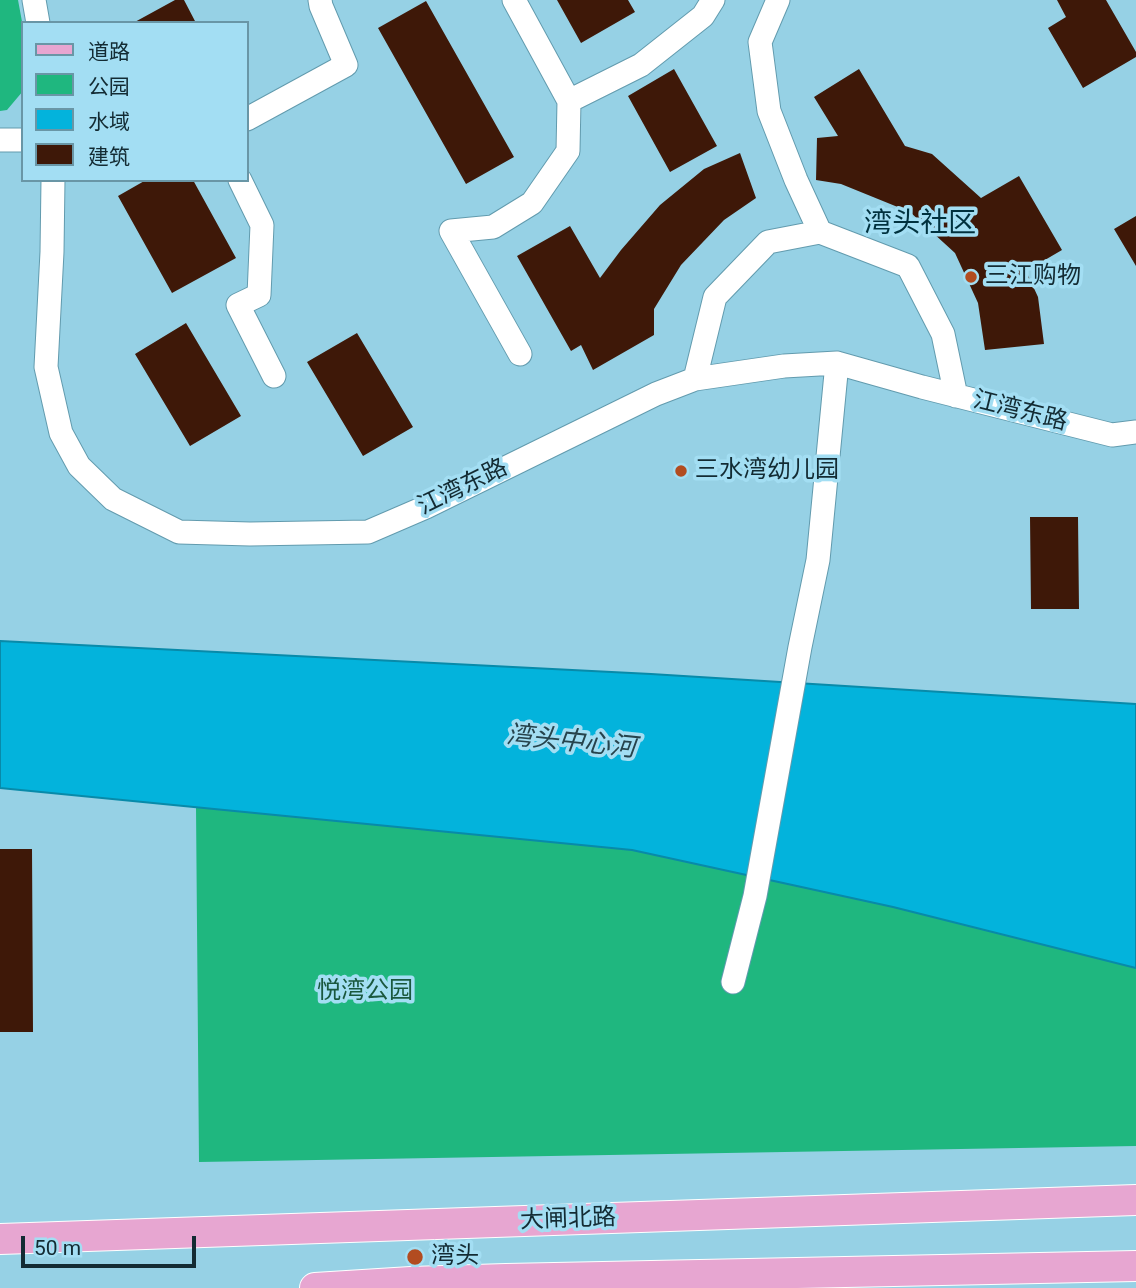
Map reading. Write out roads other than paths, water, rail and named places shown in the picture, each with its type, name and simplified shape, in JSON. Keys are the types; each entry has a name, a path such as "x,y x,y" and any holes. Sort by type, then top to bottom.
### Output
{"main road":[{"name":"大闸北路","path":"0,1239 1136,1200"},
{"path":"315,1288 448,1284 954,1279 1136,1266"}],"street":[{"path":"34,0 38,21"},
{"path":"248,118 346,65 320,0"},
{"path":"514,0 569,101 568,150 532,203 492,228 451,231 520,354"},
{"path":"569,101 641,65 703,16 713,0"},
{"path":"778,0 760,42 769,110 820,232"},
{"path":"0,140 21,140"},
{"name":"江湾东路","path":"53,182 46,368 61,433 79,466 113,499 179,532 368,532 426,507 656,394 695,379 784,366 838,363 1112,435 1136,432"},
{"path":"241,182 262,225 259,295 238,305 274,376"},
{"path":"695,379 715,297 768,242 820,232 908,266 943,334 956,396"},
{"path":"733,982 755,896 818,561 838,363"}],"water":[{"name":"湾头中心河","path":"0,641 651,674 1136,704 1136,968 893,907 632,850 0,788"}],"place":[{"name":"三江购物","path":"971,277"},
{"name":"三水湾幼儿园","path":"681,471"},
{"name":"湾头","path":"415,1257"}],"district":[{"name":"湾头社区","path":"920,225"}],"park label":[{"name":"悦湾公园","path":"365,992"}]}
